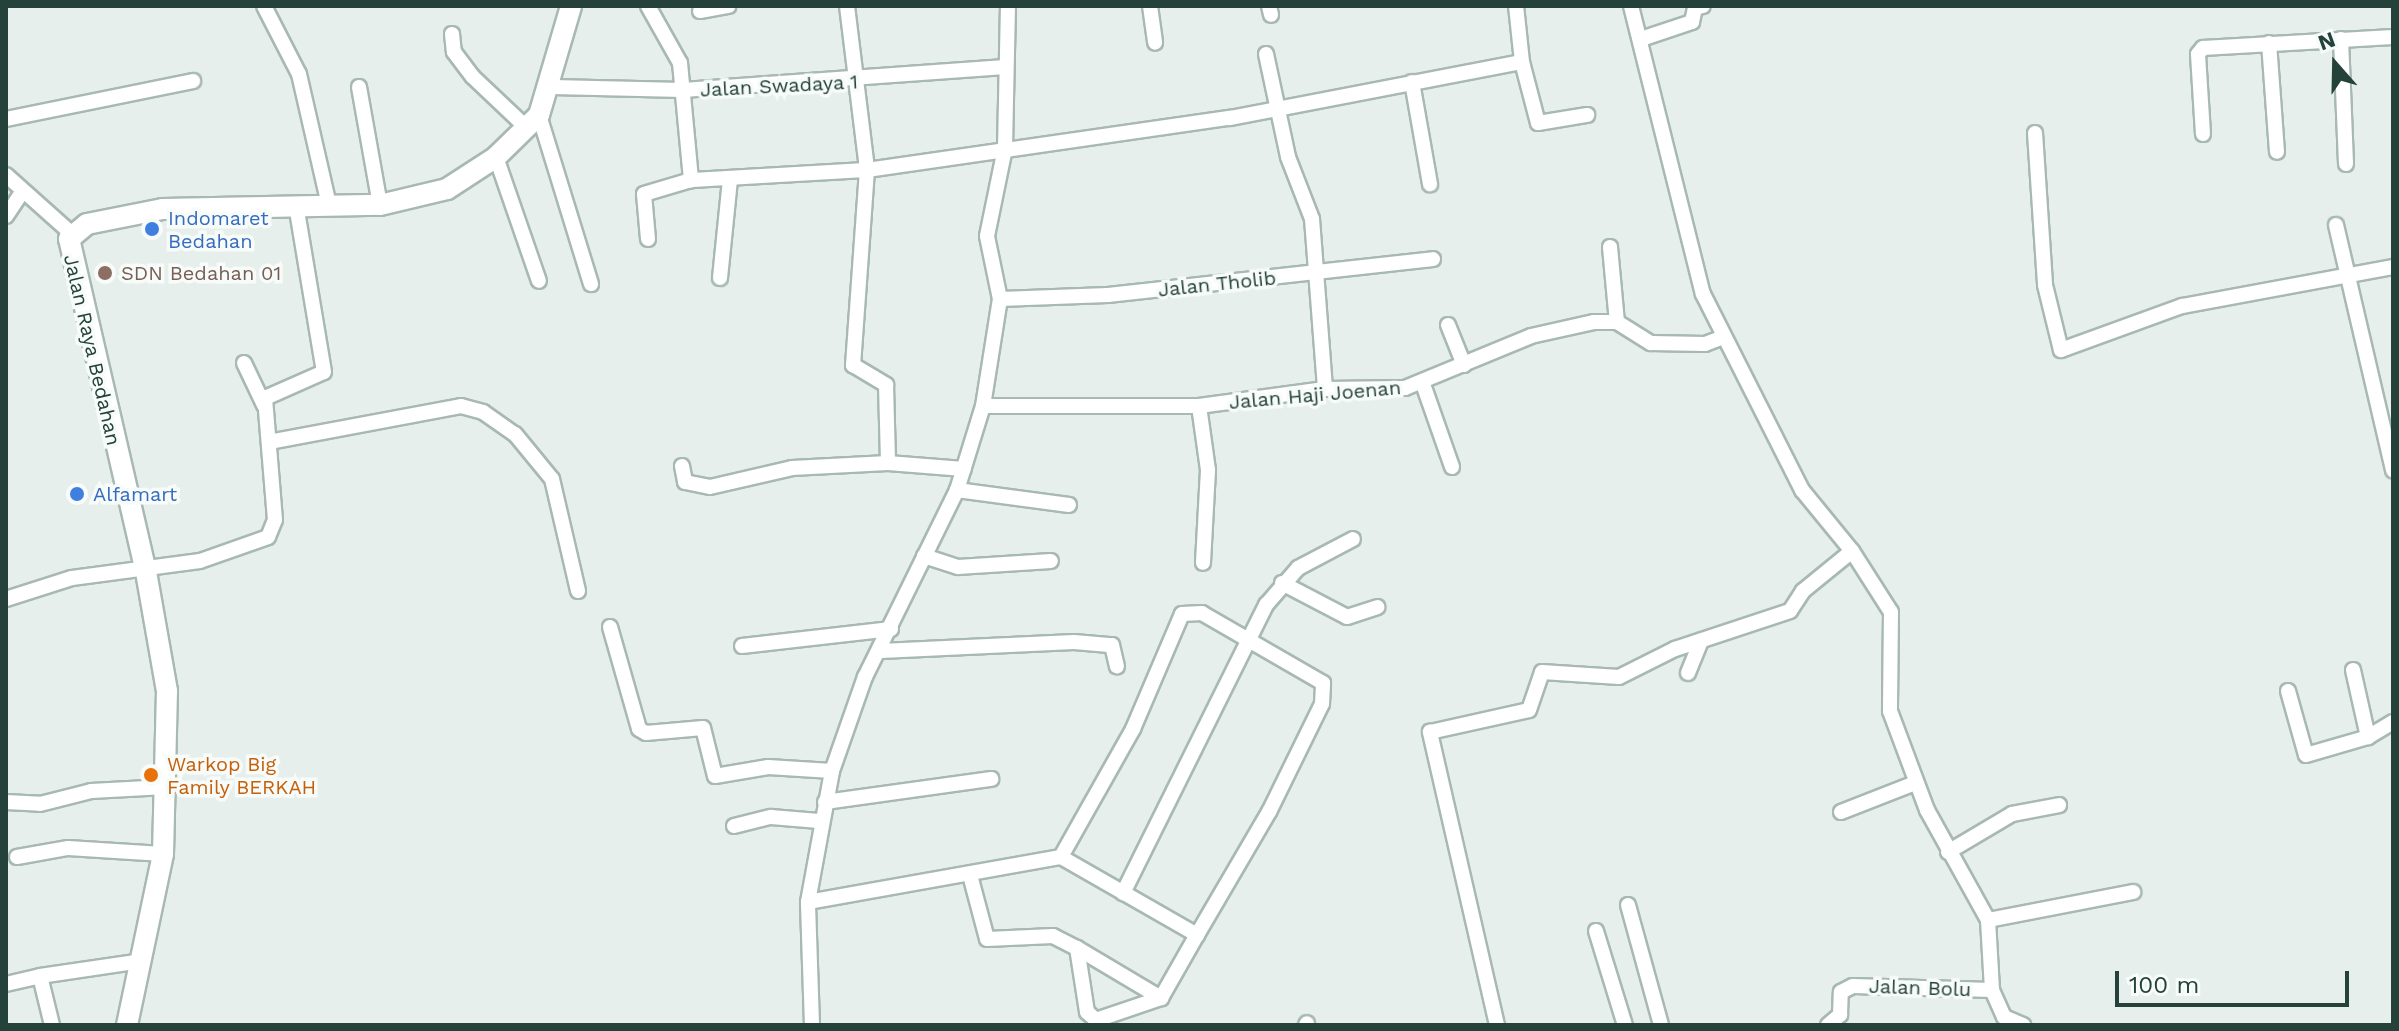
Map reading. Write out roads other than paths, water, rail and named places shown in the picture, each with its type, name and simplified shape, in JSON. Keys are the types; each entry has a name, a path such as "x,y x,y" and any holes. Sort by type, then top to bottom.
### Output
{"street":[{"path":"264,6 299,74 329,205"},
{"name":"Jalan Raya Bedahan","path":"127,1025 163,854 167,691 146,572 68,245 72,234 87,224 163,209 380,205 429,197 496,157 533,122 552,87 571,6"},
{"path":"648,6 676,52 683,90 691,180"},
{"path":"700,11 729,6"},
{"path":"847,6 867,170 853,365 886,385 888,463"},
{"path":"812,1025 808,902 819,821 832,771 865,677 881,651 957,490 983,406 1000,299 987,236 1005,148 1008,6"},
{"path":"1150,6 1155,43"},
{"path":"1516,6 1522,62 1538,123 1587,115"},
{"path":"1631,6 1694,266 1723,337 1802,490 1852,551 1891,612 1886,689 1915,783 1948,852 1988,920 1992,990 2002,1021 2023,1025"},
{"path":"1641,39 1692,22 1695,8 1703,6"},
{"path":"452,34 454,52 473,77 533,122 591,284"},
{"path":"2203,134 2198,54 2203,48 2393,37"},
{"path":"2341,39 2346,164"},
{"path":"2269,43 2277,152"},
{"path":"1266,54 1281,109 1288,157 1312,219 1319,274 1325,389"},
{"path":"648,239 644,194 691,180 867,170 1281,109 1522,62"},
{"name":"Jalan Swadaya 1","path":"552,87 683,90 857,82 1005,67"},
{"path":"6,119 193,81"},
{"path":"1412,82 1430,184"},
{"path":"359,87 380,205"},
{"path":"2035,133 2045,285 2061,350 2182,306 2393,267"},
{"path":"496,157 539,281"},
{"path":"6,175 72,234"},
{"path":"720,278 730,179"},
{"path":"6,216 22,192"},
{"path":"264,405 269,394 324,372 296,205"},
{"path":"2336,225 2393,470"},
{"path":"1610,247 1617,322 1651,343 1705,344 1723,337"},
{"name":"Jalan Tholib","path":"1000,299 1319,274 1433,259"},
{"name":"Jalan Haji Joenan","path":"983,406 1199,406 1325,389 1423,384 1550,330 1617,322"},
{"path":"1448,325 1464,365"},
{"path":"6,599 72,578 146,572 268,537 275,520 264,405 244,363"},
{"path":"1423,384 1452,467"},
{"path":"269,442 461,406 483,412 515,434 552,479 578,591"},
{"path":"1199,406 1208,470 1203,563"},
{"path":"682,466 685,482 710,487 792,468 888,463 964,469"},
{"path":"957,490 1069,505"},
{"path":"1123,893 1247,643 1282,583 1324,551 1353,539"},
{"path":"1497,1025 1427,737 1448,724 1529,710 1542,672 1610,679 1701,641 1790,611 1803,591 1852,551"},
{"path":"924,556 958,567 1051,561"},
{"path":"1282,583 1347,617 1377,607"},
{"path":"1061,857 1133,729 1182,614 1202,613 1247,643 1317,678 1325,691 1269,812 1161,998 1091,1018 1077,948"},
{"path":"610,627 639,729 646,733 703,728 715,776 768,767 832,771"},
{"path":"742,646 891,629"},
{"path":"1688,673 1701,641"},
{"path":"881,651 1112,645 1117,666"},
{"path":"2353,670 2368,737"},
{"path":"2288,691 2306,755 2368,737 2393,722"},
{"path":"825,802 991,779"},
{"path":"1841,812 1915,783"},
{"path":"6,802 40,804 91,791 166,787"},
{"path":"1948,852 2012,814 2059,805"},
{"path":"734,826 771,817 819,821"},
{"path":"17,857 68,848 163,854"},
{"path":"808,902 1061,857 1197,935"},
{"path":"970,875 987,939 1053,936 1161,998"},
{"path":"1988,920 2133,892"},
{"path":"1628,905 1661,1025"},
{"path":"1596,931 1625,1025"},
{"path":"6,984 141,961"},
{"path":"40,976 52,1025"},
{"name":"Jalan Bolu","path":"1828,1025 1840,1015 1841,992 1853,986 1992,990"}],"place":[{"name":"Indomaret Bedahan","path":"152,229"},
{"name":"SDN Bedahan 01","path":"105,273"},
{"name":"Alfamart","path":"77,494"},
{"name":"Warkop Big Family BERKAH","path":"151,775"}]}
